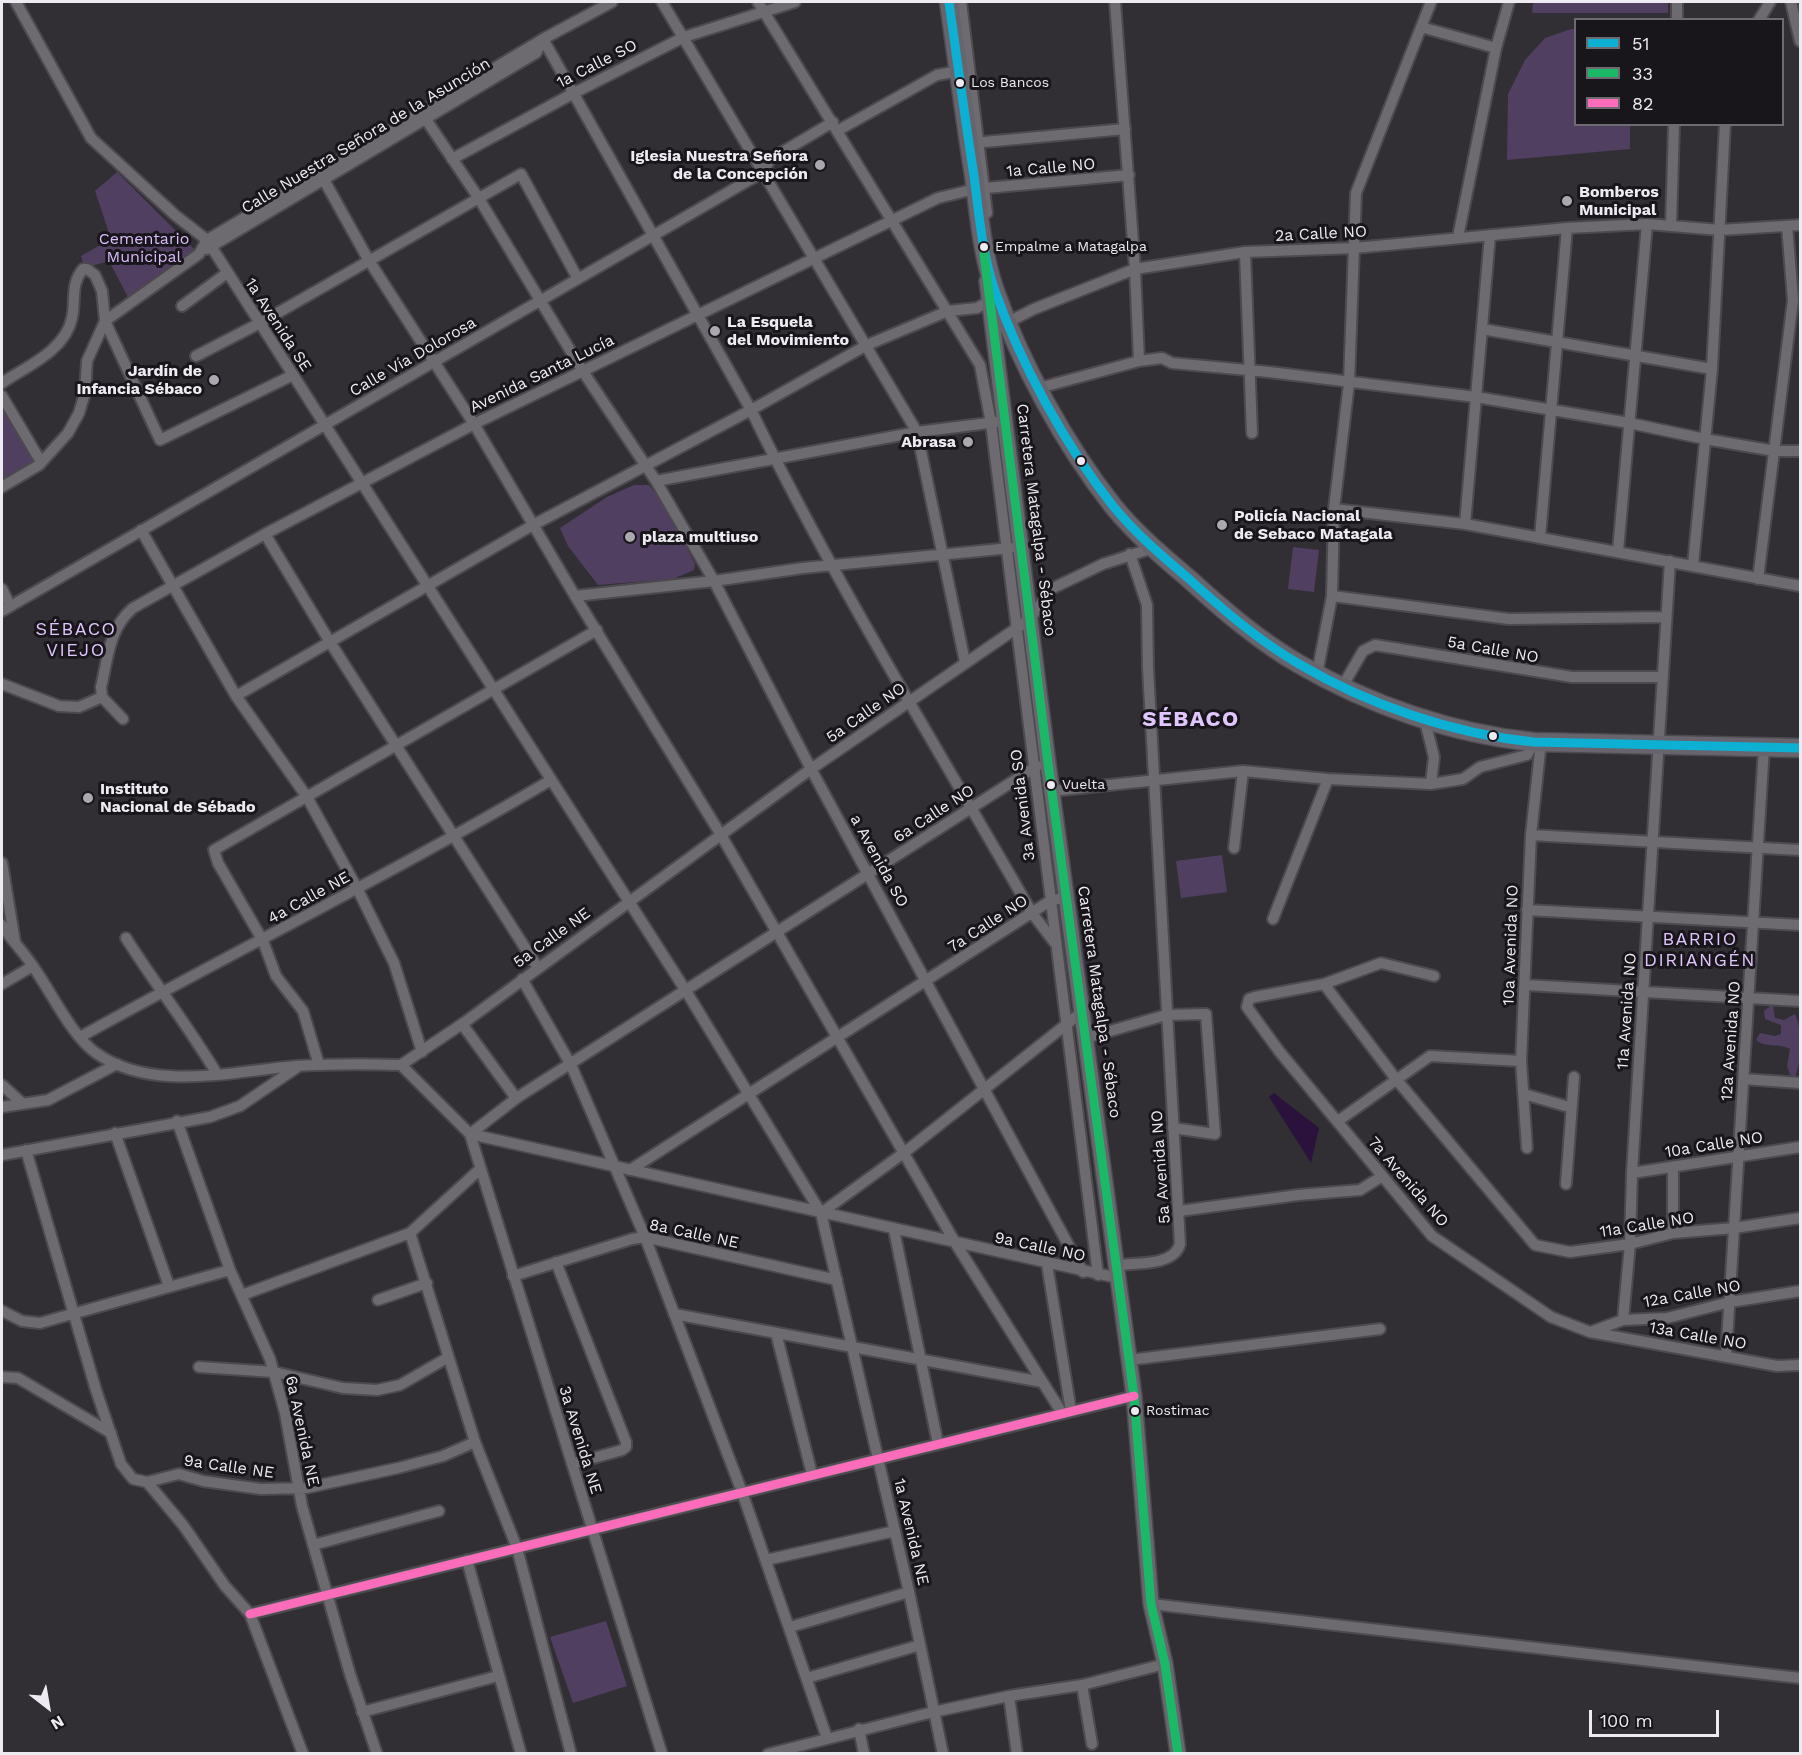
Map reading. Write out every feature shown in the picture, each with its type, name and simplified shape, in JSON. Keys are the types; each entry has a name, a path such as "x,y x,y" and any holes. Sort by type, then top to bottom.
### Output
{"highway":[{"path":"949,2 959,71 974,142 984,254 1008,322 1039,388 1068,440 1114,507 1153,548 1225,611 1297,663 1342,687 1424,717 1496,738 1538,742 1800,748"}],"main road":[{"name":"Carretera Matagalpa - Sébaco","path":"984,254 998,422 1013,548 1030,619 1041,765 1052,791 1134,1396 1151,1604 1165,1664 1178,1754"}],"street":[{"path":"16,2 91,138 209,244"},
{"name":"Calle Nuestra Señora de la Asunción","path":"105,321 199,254 209,244 423,115 543,39 612,2"},
{"path":"662,2 765,171 917,432 945,554 965,662"},
{"name":"1a Calle SO","path":"452,159 684,37 760,6 795,2"},
{"path":"961,2 974,142 1125,129"},
{"path":"1115,2 1129,176 1139,361"},
{"path":"1317,674 1332,596 1334,509 1349,382 1356,193 1431,2"},
{"path":"1458,237 1496,48 1509,2"},
{"path":"1677,2 1677,18"},
{"path":"1760,18 1770,2"},
{"path":"1791,2 1800,41"},
{"path":"656,481 917,432 998,422 980,365 760,6"},
{"path":"1421,27 1496,48"},
{"path":"543,39 751,410 775,460 908,702 1032,913 1055,943"},
{"name":"Calle Vía Dolorosa","path":"6,608 765,171 769,160 937,75 959,71"},
{"name":"a Avenida SO","path":"423,115 478,197 582,370 644,467 656,481 714,581 811,769 928,981 1083,1272"},
{"path":"1671,226 1674,126"},
{"path":"1693,565 1712,369 1725,126"},
{"path":"196,356 260,323 521,174 578,279"},
{"path":"321,175 369,259 474,424 575,596 721,835 956,1244 1042,1382 1067,1412"},
{"name":"1a Calle NO","path":"980,189 1129,176"},
{"name":"Avenida Santa Lucía","path":"102,697 101,687 115,628 133,608 172,585 361,483 582,370 938,198 980,189"},
{"path":"1618,552 1647,224"},
{"name":"2a Calle NO","path":"1008,322 1034,309 1135,269 1245,252 1355,248 1567,228 1647,224 1720,230 1800,225"},
{"path":"1758,579 1793,300 1787,226"},
{"path":"1540,537 1567,228"},
{"path":"1465,524 1490,235"},
{"name":"1a Avenida SE","path":"209,244 325,425"},
{"path":"1245,252 1252,371 1252,433"},
{"path":"2,383 62,342 72,319 75,281 83,269 91,270 102,291 105,321 160,440 293,375"},
{"path":"182,306 227,273"},
{"path":"236,696 533,525 751,410 867,345 948,310 976,308 989,301"},
{"path":"2,487 41,462 68,433 79,413 85,393 87,361 105,321"},
{"path":"1482,329 1712,369"},
{"path":"1039,388 1139,361 1162,358 1172,363 1476,397 1775,451 1800,451"},
{"path":"2,396 41,462"},
{"path":"325,425 361,483"},
{"name":"1a Avenida NE","path":"361,483 686,991 821,1213 909,1592 943,1754"},
{"path":"1334,509 1465,524 1800,586"},
{"path":"141,530 236,696 307,797 357,888 394,963 422,1052"},
{"path":"265,534 330,642 456,836 538,968"},
{"path":"575,596 833,565 1013,548"},
{"name":"3a Avenida SO","path":"1013,548 1016,628 1041,765 1050,901 1098,1275"},
{"path":"1030,619 1051,589 1078,575 1130,554 1153,548"},
{"name":"5a Avenida NO","path":"1117,1271 1170,1258 1178,1253 1180,1244 1156,779 1148,669 1147,605 1130,554"},
{"name":"11a Avenida NO","path":"1623,1320 1630,1244 1632,1173 1670,561"},
{"path":"2,589 6,608"},
{"path":"1332,596 1509,619 1666,617"},
{"name":"5a Calle NO","path":"721,835 811,769 1030,619"},
{"path":"319,1065 303,1011 276,976 263,941 218,863 214,850 597,630"},
{"name":"5a Calle NO","path":"1342,687 1363,651 1375,645 1572,677 1663,677"},
{"path":"2,684 59,706 79,707 102,697 123,719"},
{"path":"1424,717 1434,757 1431,784"},
{"path":"1052,791 1243,771 1328,779 1431,784 1464,778 1480,767 1527,755 1538,742"},
{"name":"10a Avenida NO","path":"1527,1148 1521,1061 1526,985 1527,910 1538,742"},
{"name":"12a Avenida NO","path":"1726,1357 1764,747"},
{"name":"6a Calle NO","path":"470,1134 516,1098 778,934 971,807 1041,765"},
{"path":"1234,848 1243,771"},
{"path":"1274,919 1328,779"},
{"name":"4a Calle NE","path":"80,1037 196,972 263,941 456,836 551,780"},
{"name":"5a Calle NE","path":"401,1065 462,1024 721,835"},
{"path":"1531,835 1800,850"},
{"path":"2,863 15,942"},
{"name":"7a Calle NO","path":"630,1170 1050,901 1066,897"},
{"path":"1527,910 1800,925"},
{"path":"2,925 33,966 80,1037 96,1052 117,1064 150,1073 180,1077 300,1066 401,1065 470,1134"},
{"path":"126,938 160,993 196,1039 217,1074"},
{"path":"1396,1079 1324,984 1381,963 1434,976"},
{"path":"2,984 33,966"},
{"path":"522,979 571,1065 645,1237 742,1492 827,1738"},
{"name":"7a Avenida NO","path":"1324,984 1255,997 1246,1004 1279,1051 1432,1236 1551,1317 1590,1332"},
{"path":"1526,985 1800,1001"},
{"path":"821,1213 905,1152 1082,1012"},
{"path":"1086,1038 1167,1015 1206,1014 1215,1134 1173,1128"},
{"path":"462,1024 516,1098"},
{"path":"1338,1121 1430,1056 1521,1061"},
{"path":"2,1107 48,1100 117,1064"},
{"path":"2,1155 177,1121 210,1117 240,1106 300,1066"},
{"path":"1566,1184 1569,1107 1574,1077"},
{"name":"11a Calle NO","path":"1396,1079 1535,1245 1570,1252 1630,1244 1673,1233 1734,1228 1800,1218"},
{"path":"1744,1079 1800,1083"},
{"path":"2,1085 23,1104"},
{"path":"1524,1094 1569,1107"},
{"name":"6a Avenida NE","path":"177,1121 230,1270 274,1371 313,1545 362,1712 377,1754"},
{"path":"115,1133 169,1286"},
{"name":"9a Calle NO","path":"470,1134 1083,1272 1098,1275 1117,1271"},
{"name":"3a Avenida NE","path":"470,1134 479,1170 662,1754"},
{"name":"10a Calle NO","path":"1632,1173 1800,1147"},
{"path":"26,1150 72,1312 121,1464 134,1479 147,1482 183,1525 225,1586 250,1614 303,1754"},
{"path":"1673,1167 1673,1233"},
{"path":"242,1295 410,1233 479,1170"},
{"path":"1179,1211 1298,1195 1360,1190 1381,1177"},
{"path":"894,1230 938,1444"},
{"path":"410,1233 427,1283 447,1358 476,1442 517,1548 571,1754"},
{"name":"8a Calle NE","path":"513,1276 645,1237 837,1280"},
{"path":"556,1262 626,1447 572,1464"},
{"path":"1047,1264 1067,1412"},
{"path":"2,1311 31,1323 230,1270"},
{"path":"378,1300 427,1283"},
{"name":"12a Calle NO","path":"1590,1332 1623,1320 1667,1318 1730,1302 1800,1291"},
{"path":"674,1314 1042,1382"},
{"path":"1129,1360 1380,1329"},
{"name":"13a Calle NO","path":"1590,1332 1778,1366 1800,1365"},
{"path":"776,1333 812,1474"},
{"path":"200,1367 274,1371 343,1388 377,1390 400,1385 447,1358"},
{"path":"2,1377 18,1378 111,1433"},
{"path":"250,1614 1134,1396"},
{"name":"9a Calle NE","path":"147,1482 179,1474 203,1481 261,1489 299,1488 398,1468 443,1456 476,1442"},
{"path":"313,1545 440,1511"},
{"path":"766,1560 895,1531"},
{"path":"467,1560 521,1754"},
{"path":"790,1627 909,1592"},
{"path":"1151,1604 1800,1678"},
{"path":"807,1678 920,1646"},
{"path":"770,1753 933,1712 1010,1696 1082,1685 1165,1664"},
{"path":"362,1712 498,1676"},
{"path":"1082,1685 1092,1744"},
{"path":"1010,1696 1017,1754"},
{"path":"859,1729 864,1754"}],"green space":[{"path":"1533,2 1668,2 1668,13 1532,13"},
{"path":"1574,29 1574,126 1630,126 1630,149 1507,160 1508,94 1525,60 1545,38"},
{"name":"Cementario Municipal","path":"117,172 196,251 130,301 109,261 84,268 81,256 111,239 95,191"},
{"path":"2,403 35,460 2,481"},
{"path":"634,485 649,485 669,512 695,564 694,570 673,579 598,585 568,546 560,528 607,497"},
{"path":"1293,547 1319,550 1314,592 1288,589"},
{"path":"1222,855 1227,892 1181,898 1176,861"},
{"path":"1773,1004 1775,1018 1784,1020 1795,1014 1797,1020 1800,1054 1795,1077 1790,1075 1787,1066 1790,1049 1763,1044 1756,1040 1760,1033 1775,1036 1781,1034 1781,1025 1765,1019 1764,1011"},
{"path":"606,1621 627,1686 573,1703 550,1637"}],"shaded area":[{"path":"1274,1093 1319,1128 1311,1163 1269,1097"}],"transit line":[{"name":"51","path":"949,2 984,247 994,288 1030,374 1078,457 1121,516 1168,561 1241,624 1299,664 1383,705 1443,725 1534,742 1800,748"},
{"name":"33","path":"984,254 1048,763 1134,1396 1151,1604 1165,1664 1178,1754"},
{"name":"82","path":"250,1614 1134,1396"}],"place":[{"name":"Los Bancos","path":"960,83"},
{"name":"Iglesia Nuestra Señora de la Concepción","path":"820,165"},
{"name":"Bomberos Municipal","path":"1567,201"},
{"name":"Empalme a Matagalpa","path":"984,247"},
{"name":"La Esquela del Movimiento","path":"715,331"},
{"name":"Jardín de Infancia Sébaco","path":"214,380"},
{"name":"Abrasa","path":"968,442"},
{"name":"Policía Nacional de Sebaco Matagala","path":"1222,525"},
{"name":"plaza multiuso","path":"630,537"},
{"name":"Vuelta","path":"1051,785"},
{"name":"Instituto Nacional de Sébado","path":"88,798"},
{"name":"Rostimac","path":"1135,1411"}],"district":[{"name":"SÉBACO VIEJO","path":"76,640"},
{"name":"SÉBACO","path":"1191,720"},
{"name":"BARRIO DIRIANGÉN","path":"1700,950"}]}
